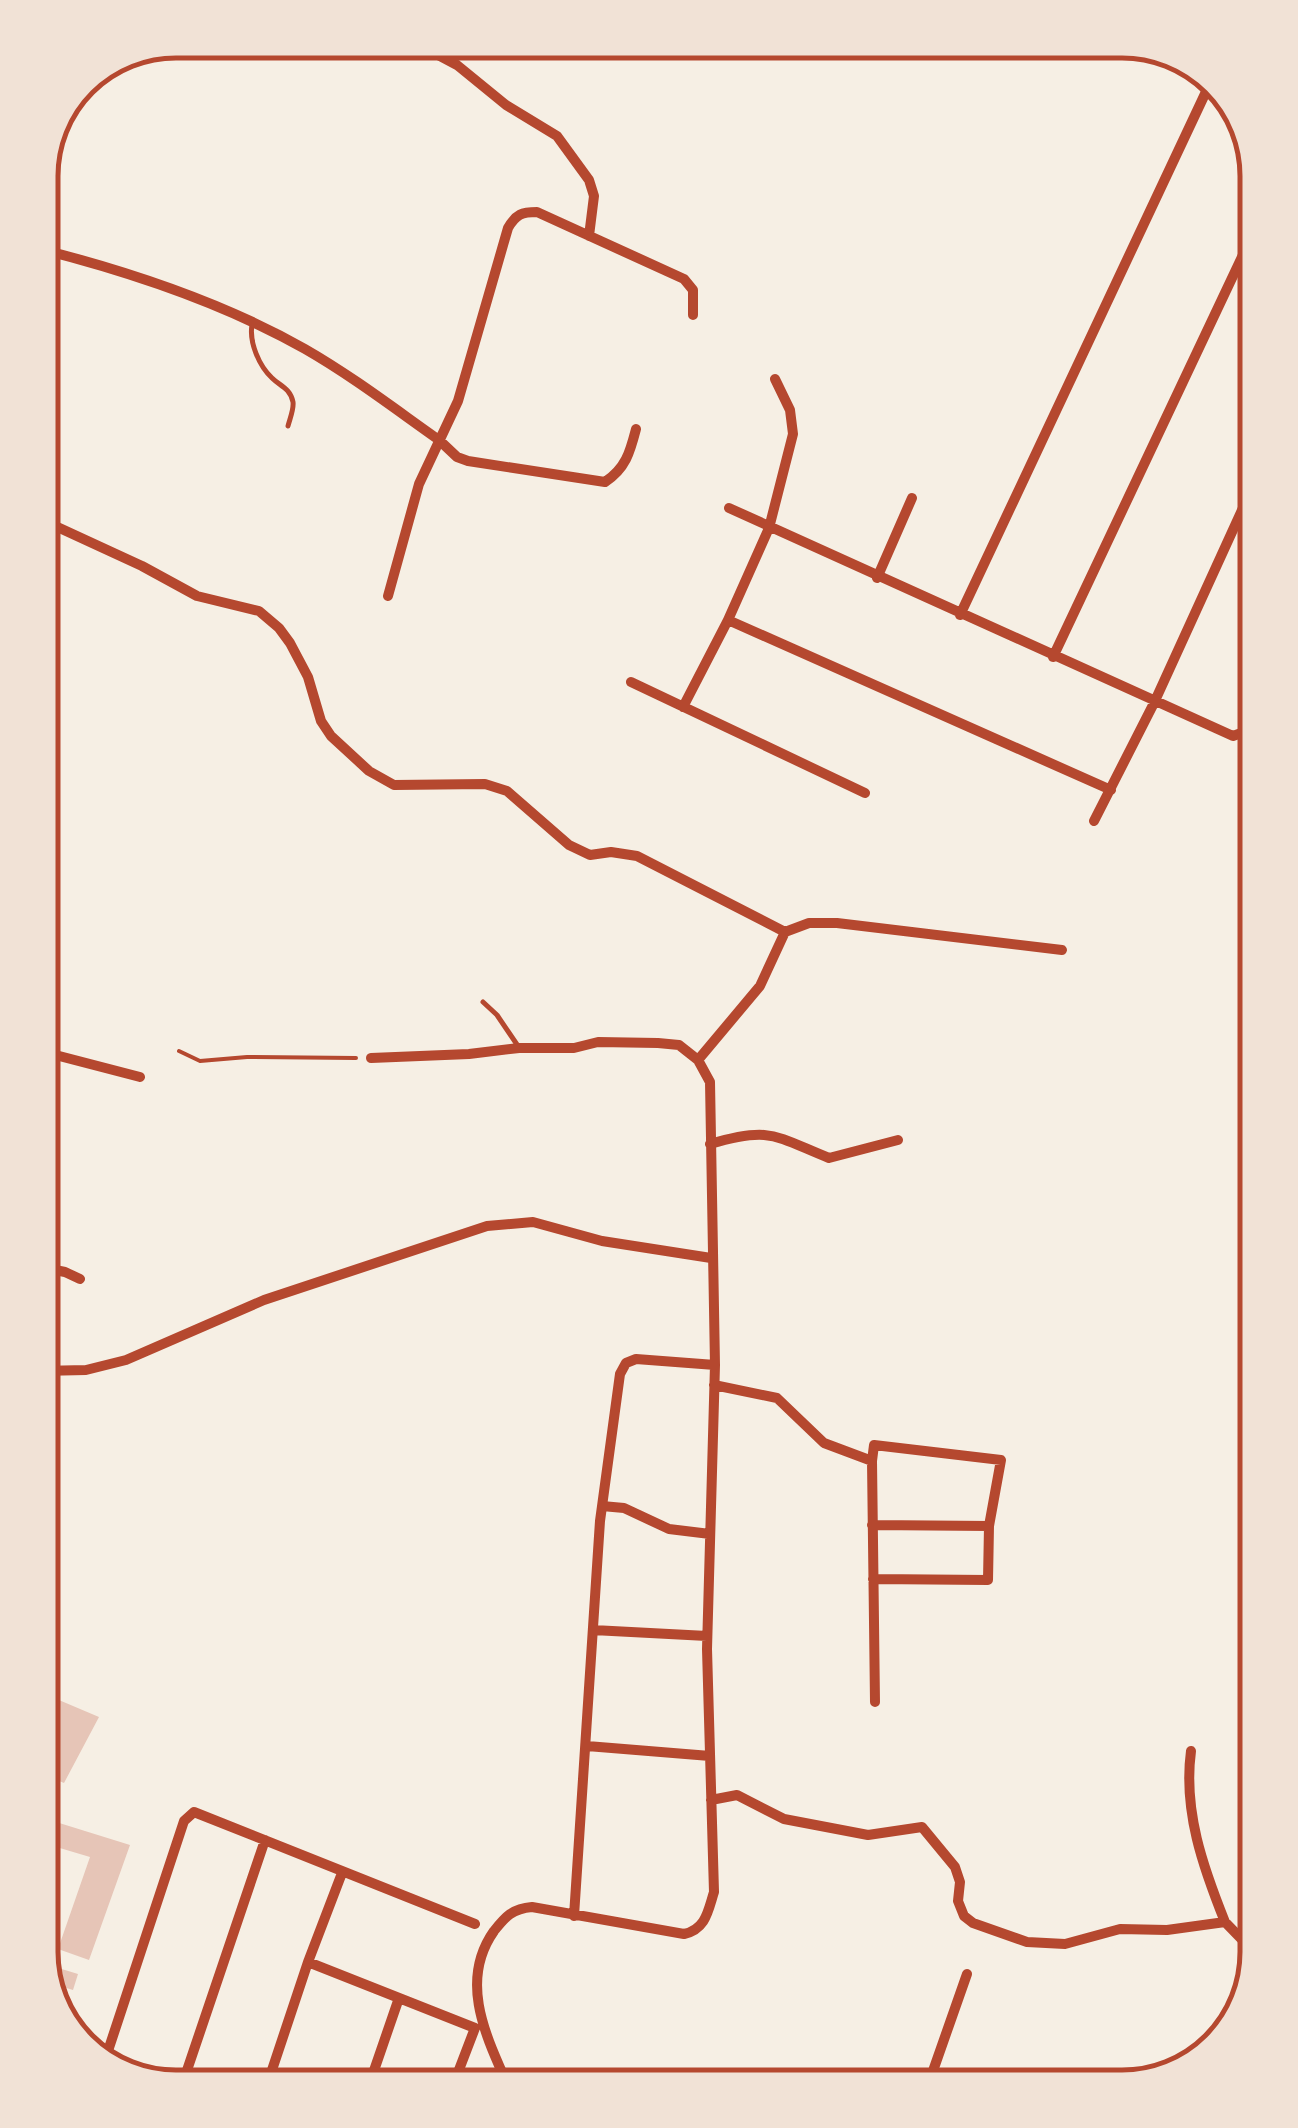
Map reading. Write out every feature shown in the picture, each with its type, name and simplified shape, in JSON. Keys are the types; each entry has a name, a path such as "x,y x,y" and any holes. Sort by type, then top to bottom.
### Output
{"street":[{"path":"443,58 468,72 506,105 557,136 589,180 594,196 588,236"},
{"path":"960,615 1206,93"},
{"path":"388,596 419,484 458,401 514,218 522,212 537,212 684,279 693,290 693,315"},
{"path":"58,253 180,292 252,322 307,350 468,461 569,474 598,483 618,474 629,457 636,429"},
{"path":"1053,657 1240,262"},
{"path":"683,707 728,620 768,528 793,434 790,410 774,379"},
{"path":"877,578 912,498"},
{"path":"728,508 1154,702 1233,736 1240,733"},
{"path":"1094,821 1154,702 1240,514"},
{"path":"58,527 198,596 259,612 290,643 308,677 321,721 331,736 369,771 394,785 485,784 507,790 569,845 590,855 611,852 637,856 785,932 810,924 836,923 1062,950"},
{"path":"728,620 1111,790"},
{"path":"631,682 865,792"},
{"path":"698,1060 760,986 785,932"},
{"path":"370,1058 574,1048 598,1042 658,1043 679,1045 698,1060 710,1082 715,1365 707,1636 714,1892 706,1920 684,1934 532,1907 508,1914 486,1943 476,1983 481,2023 501,2070"},
{"path":"58,1056 140,1076"},
{"path":"710,1144 748,1133 770,1135 808,1146 829,1158 898,1140"},
{"path":"58,1371 86,1370 126,1360 264,1300 487,1226 532,1222 602,1241 712,1258"},
{"path":"58,1271 80,1279"},
{"path":"574,1916 602,1506 622,1367 636,1359 715,1365"},
{"path":"714,1385 777,1398 824,1443 872,1462"},
{"path":"873,1578 988,1580 989,1526 1001,1460 874,1446 872,1525 875,1702"},
{"path":"602,1506 624,1508 669,1529 710,1534"},
{"path":"872,1525 989,1526"},
{"path":"593,1630 707,1636"},
{"path":"587,1746 710,1756"},
{"path":"1192,1752 1187,1779 1191,1816 1225,1922 1240,1937"},
{"path":"711,1800 730,1794 784,1818 868,1835 922,1827 956,1867 960,1882 958,1901 964,1916 1027,1942 1046,1946 1120,1929 1167,1930 1225,1922"},
{"path":"109,2050 184,1821 199,1811 474,1924"},
{"path":"187,2070 265,1840"},
{"path":"272,2070 342,1873"},
{"path":"308,1962 475,2028 459,2070"},
{"path":"933,2070 967,1974"},
{"path":"374,2070 400,1998"}],"lane":[{"path":"252,322 250,332 262,366 272,379 287,388 294,404 288,426"},
{"path":"483,1002 497,1015 519,1048"}],"path":[{"path":"179,1051 200,1061 370,1058"}],"building":[{"path":"58,1700 99,1717 64,1783 58,1780"},
{"path":"58,1823 130,1845 89,1960 58,1949 90,1857 58,1847"},
{"path":"59,1968 78,1974 73,1990 63,1987"}]}
